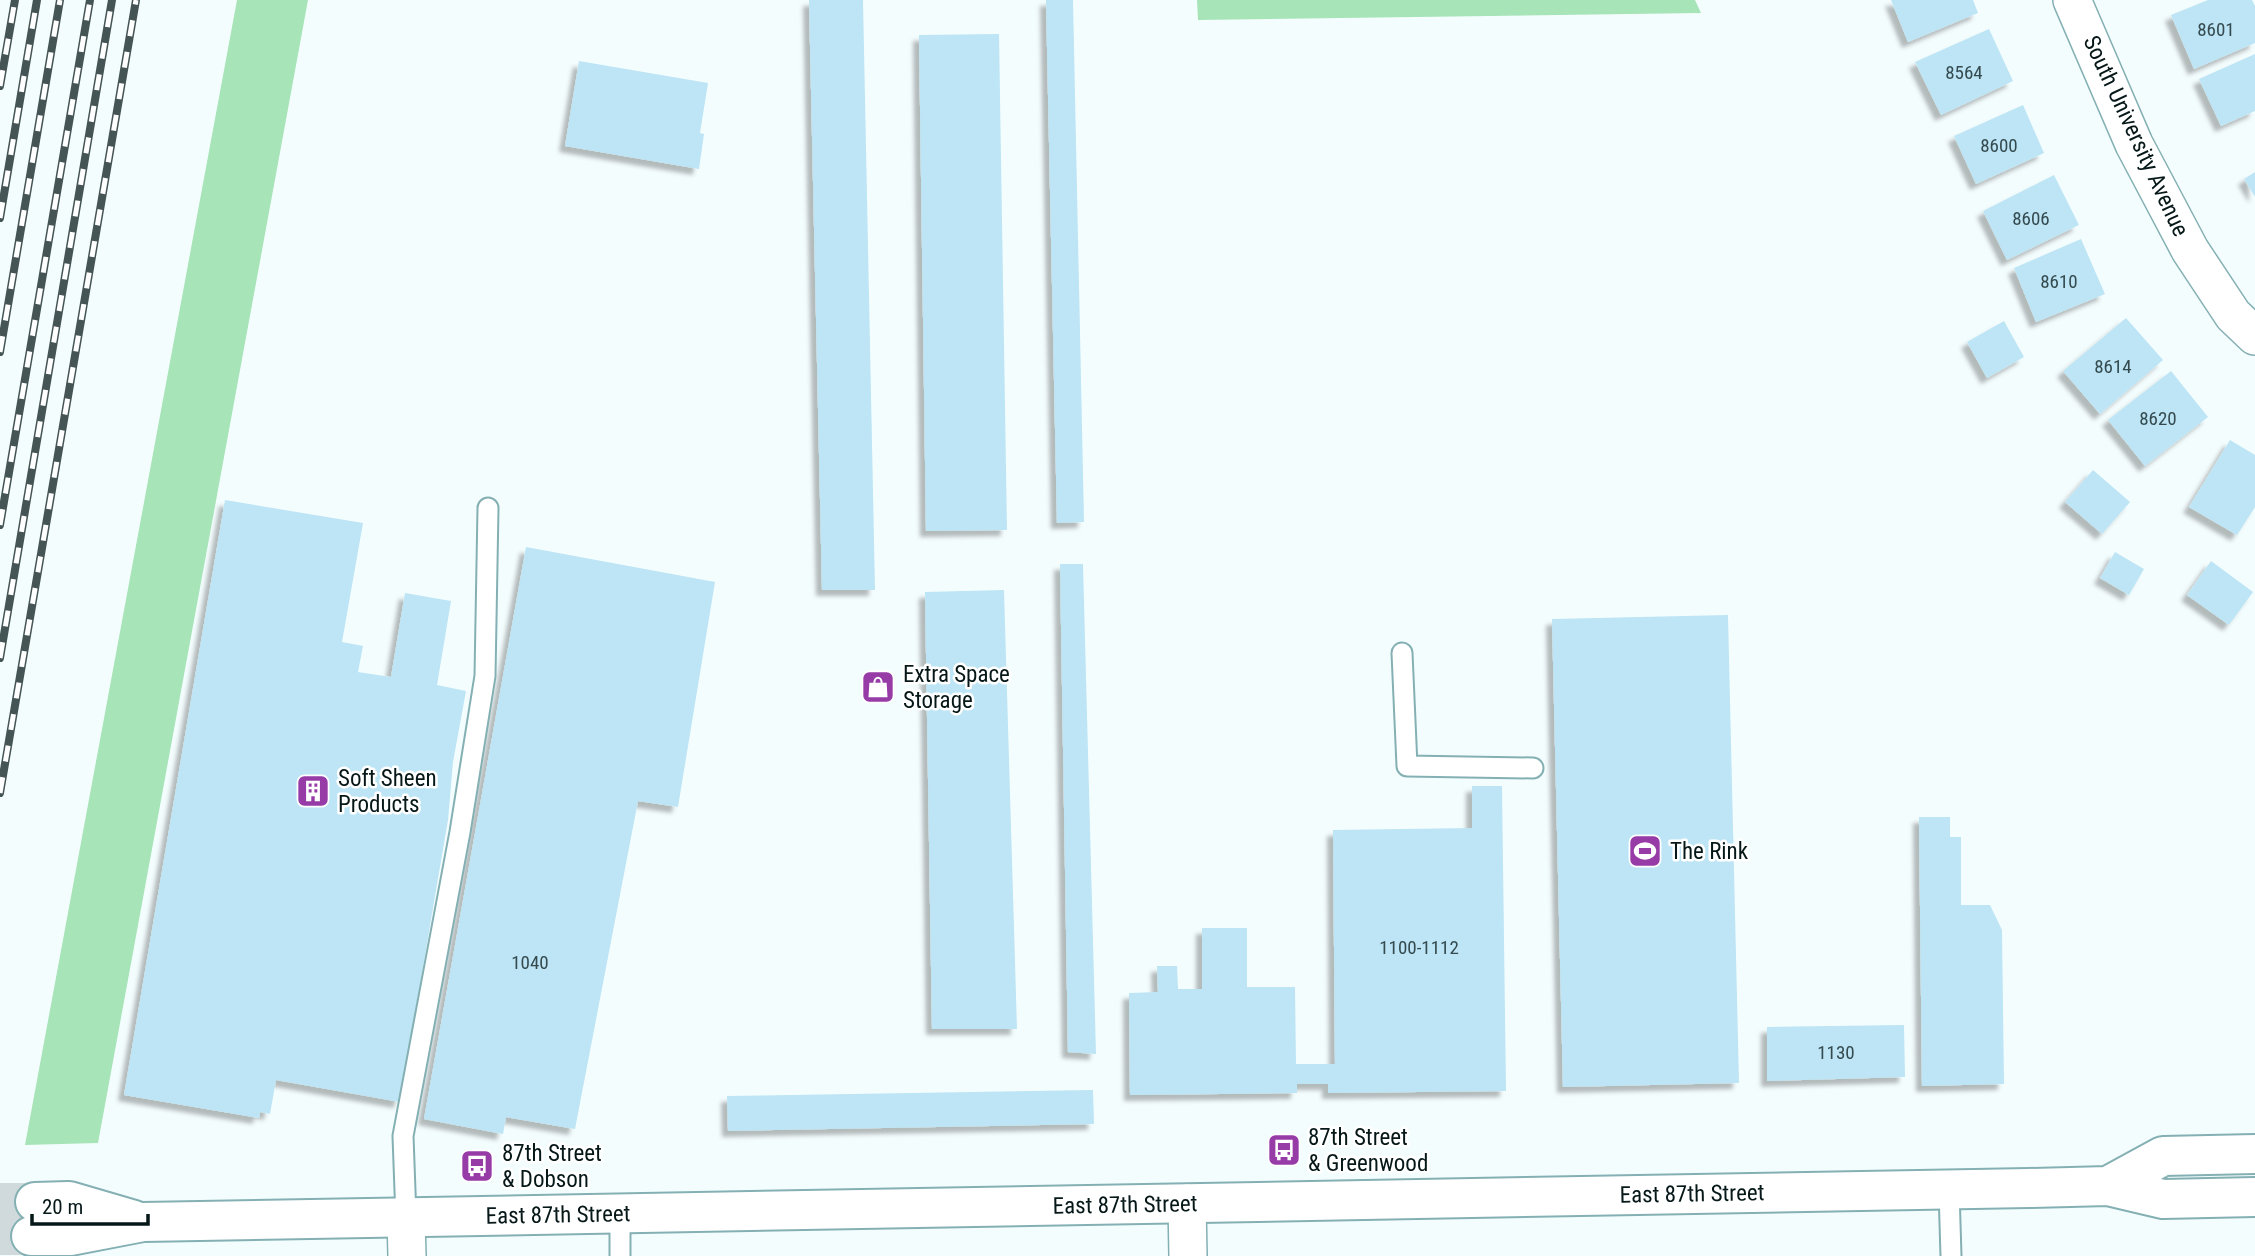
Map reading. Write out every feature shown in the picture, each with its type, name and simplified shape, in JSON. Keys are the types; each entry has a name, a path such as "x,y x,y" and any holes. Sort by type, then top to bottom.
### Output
{"main road":[{"name":"East 87th Street","path":"2108,1186 2163,1156 2255,1154"},
{"name":"East 87th Street","path":"33,1219 70,1236 143,1222 2108,1186 2164,1199 2255,1197"}],"street":[{"name":"South University Avenue","path":"2072,0 2134,144 2190,250 2233,315 2255,336"},
{"path":"1187,1203 1188,1256"},
{"path":"406,1218 407,1256"}],"lane":[{"path":"406,1218 402,1136 460,832 485,676 488,508"},
{"path":"1402,653 1407,766 1533,768"},
{"path":"1949,1190 1951,1256"},
{"path":"620,1214 620,1256"}],"green space":[{"path":"237,0 308,0 98,1143 25,1145"},
{"path":"1197,0 1695,0 1701,13 1198,20"}],"building":[{"path":"809,0 863,0 875,590 822,590"},
{"path":"1046,0 1073,0 1084,522 1057,523"},
{"path":"1891,0 1973,0 1978,13 1908,42"},
{"path":"2208,0 2252,0 2255,6 2255,43 2194,69 2171,15"},
{"path":"1989,29 2013,81 1941,115 1915,62"},
{"path":"999,34 1007,530 926,531 919,35"},
{"path":"2255,54 2255,111 2221,126 2199,79"},
{"path":"579,61 708,83 700,133 704,134 699,169 565,146"},
{"path":"2023,105 2044,153 1976,184 1954,136"},
{"path":"2255,172 2255,197 2244,179"},
{"path":"2054,175 2079,225 2007,260 1983,211"},
{"path":"2081,239 2105,294 2036,322 2014,268"},
{"path":"2126,318 2163,360 2100,414 2063,371"},
{"path":"2004,321 2024,357 1987,378 1967,342"},
{"path":"2171,371 2208,417 2145,466 2108,420"},
{"path":"2230,440 2255,455 2255,507 2237,535 2189,507"},
{"path":"2093,470 2130,502 2102,534 2065,502"},
{"name":"Soft Sheen Products","path":"225,500 363,523 342,642 363,646 358,672 391,677 405,593 451,601 437,685 466,691 453,762 448,820 400,1102 276,1080 270,1114 260,1112 259,1118 124,1095"},
{"path":"526,547 715,582 678,807 638,801 575,1129 506,1117 503,1134 424,1119"},
{"path":"2115,552 2144,569 2129,595 2100,578"},
{"path":"2211,561 2253,592 2229,625 2187,595"},
{"path":"1060,564 1083,564 1096,1054 1068,1052"},
{"path":"1004,590 1017,1029 932,1029 925,592"},
{"name":"The Rink","path":"1728,615 1739,1083 1563,1087 1552,619"},
{"path":"1472,786 1502,786 1506,1091 1328,1093 1328,1084 1297,1084 1297,1093 1130,1095 1129,993 1158,992 1157,966 1177,966 1178,989 1202,989 1202,928 1247,928 1247,987 1295,987 1296,1064 1335,1064 1333,830 1472,828"},
{"path":"1919,817 1950,817 1950,837 1961,837 1961,905 1990,905 2002,930 2004,1084 1922,1086"},
{"path":"1904,1025 1905,1077 1767,1081 1767,1027"},
{"path":"1093,1090 1094,1124 728,1131 727,1096"}],"tunnel":[{"path":"0,1202 35,1202"},
{"path":"0,1236 31,1236"}],"railway":[{"path":"0,86 15,0"},
{"path":"0,218 37,0"},
{"path":"0,352 60,0"},
{"path":"0,525 90,0"},
{"path":"0,658 112,0"},
{"path":"0,793 136,0"}],"place":[{"name":"Extra Space Storage","path":"878,687"},
{"name":"Soft Sheen Products","path":"313,791"},
{"name":"The Rink","path":"1645,851"},
{"name":"87th Street & Greenwood","path":"1284,1150"},
{"name":"87th Street & Dobson","path":"477,1166"}]}
